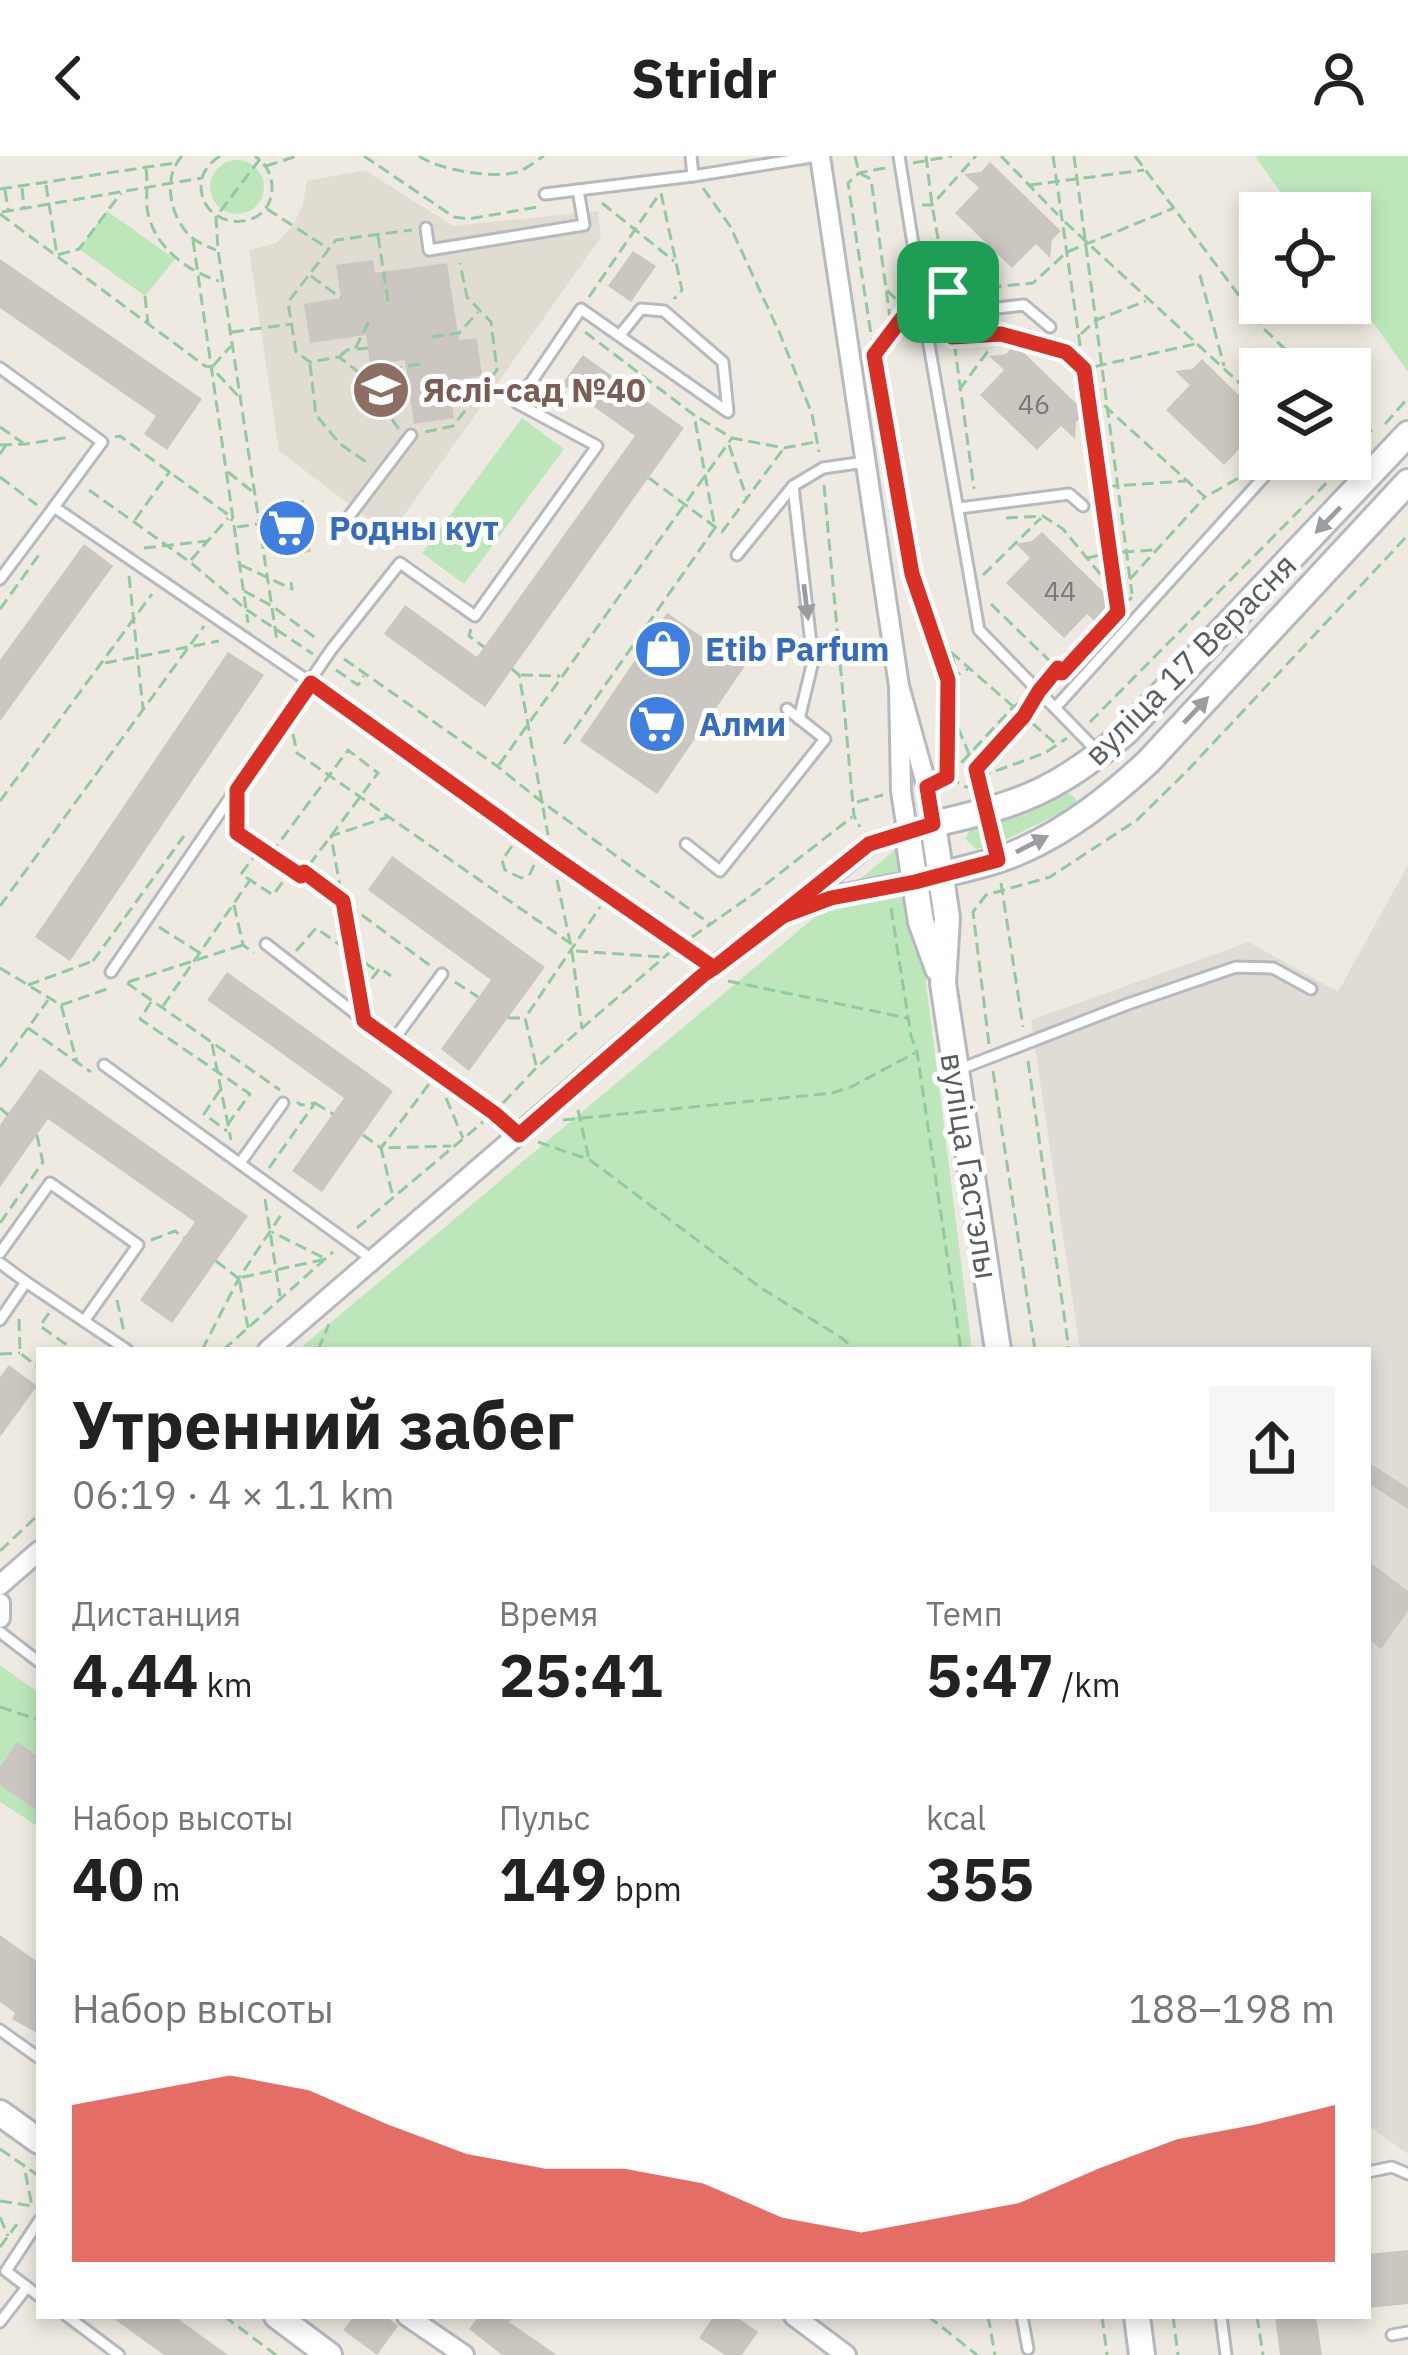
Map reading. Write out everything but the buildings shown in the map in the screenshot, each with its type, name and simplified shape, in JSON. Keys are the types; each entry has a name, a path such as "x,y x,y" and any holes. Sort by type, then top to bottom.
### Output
{"main road":[{"name":"вуліца 17 Верасня","path":"933,824 1030,798 1100,754 1392,440"},
{"name":"вуліца 17 Верасня","path":"940,875 1027,849 1103,804 1164,745 1408,482"},
{"name":"вуліца Гастэлы","path":"933,824 947,918 943,983 998,1347"},
{"name":"вуліца Гастэлы","path":"908,830 921,922 943,983"},
{"path":"0,2113 36,2139"},
{"path":"281,2319 329,2355"},
{"path":"1137,2319 1142,2355"}],"street":[{"name":"вуліца Гастэлы","path":"819,156 899,686 908,830"},
{"name":"вуліца Гастэлы","path":"899,686 933,824"},
{"path":"272,1347 709,971 869,844 933,824"},
{"path":"783,916 831,898 940,875"},
{"path":"0,1585 36,1554"},
{"path":"0,1603 0,1618"},
{"path":"411,2319 464,2355"},
{"path":"798,2319 845,2355"}],"lane":[{"path":"692,156 693,176"},
{"path":"545,194 660,186 693,176 819,156"},
{"path":"899,156 979,630 1100,754"},
{"path":"426,228 429,250 584,225 578,190"},
{"path":"924,316 1024,304 1049,327"},
{"path":"111,972 332,650 400,563 475,616 597,446 517,403 581,309 728,412 723,362 664,311 641,310 620,335"},
{"path":"0,368 102,442 0,579"},
{"path":"344,523 411,435"},
{"path":"736,555 793,486 823,468 866,462"},
{"path":"1055,708 1261,480"},
{"path":"793,486 813,661 799,718"},
{"path":"959,508 1070,494 1083,506"},
{"path":"52,511 311,683 682,944 709,971"},
{"path":"686,844 720,871 825,739 787,709"},
{"path":"266,944 434,1078 523,1132"},
{"path":"955,1071 1236,967 1273,968 1311,989"},
{"path":"392,1042 442,974"},
{"path":"104,1065 265,1176 373,1260"},
{"path":"238,1161 283,1103"},
{"path":"0,1253 50,1183 138,1245 84,1321"},
{"path":"0,1263 123,1347"},
{"path":"0,1320 26,1282"},
{"path":"0,1632 36,1660"},
{"path":"0,2030 36,2056"},
{"path":"1371,2171 1392,2167 1408,2174"},
{"path":"36,2226 6,2271 36,2294"},
{"path":"0,2322 27,2287"},
{"path":"71,2319 119,2355"},
{"path":"1023,2319 1028,2349"},
{"path":"1221,2319 1226,2355"},
{"path":"1392,2335 1408,2332"}],"path":[{"path":"182,156 175,164 171,203 179,223 193,239 218,250 216,217 260,159 268,156"},
{"path":"220,156 210,162 201,193 216,217 232,223 249,221 272,198 272,181 260,159"},
{"path":"260,159 295,156"},
{"path":"364,156 454,217 468,219 546,205 545,194"},
{"path":"419,156 431,165 498,173 518,172 544,156"},
{"path":"855,156 859,173 871,179 892,329"},
{"path":"926,156 976,507"},
{"path":"932,205 976,156"},
{"path":"1001,156 1086,244 1239,382"},
{"path":"1053,156 1121,637"},
{"path":"988,601 1062,673 1132,597 1074,156"},
{"path":"1135,156 1264,329 1284,348"},
{"path":"8,211 2,189 175,164"},
{"path":"146,168 147,208 156,232 175,259 222,282"},
{"path":"1030,185 1145,170"},
{"path":"693,176 730,226 812,414"},
{"path":"0,213 202,178"},
{"path":"46,182 57,255"},
{"path":"848,183 912,574 948,680 947,777"},
{"path":"22,186 24,208"},
{"path":"581,309 660,186"},
{"path":"660,186 682,290"},
{"path":"57,255 79,249 122,191"},
{"path":"597,199 676,262"},
{"path":"907,204 932,205"},
{"path":"265,208 329,249"},
{"path":"921,293 1033,283 1067,252 1174,208"},
{"path":"0,213 212,367 240,398"},
{"path":"368,348 310,362 296,352 288,302 336,240 426,228"},
{"path":"378,235 388,301"},
{"path":"193,239 251,642"},
{"path":"339,357 386,393 391,418 400,430 411,435 453,426 497,370 491,322 466,297 458,245"},
{"path":"309,274 341,298"},
{"path":"1200,275 1224,368"},
{"path":"874,355 907,311 885,289"},
{"path":"145,296 148,324"},
{"path":"1078,336 1096,320 1148,300"},
{"path":"432,337 459,333 480,311"},
{"path":"355,349 371,317"},
{"path":"230,332 292,324"},
{"path":"928,339 1001,334 1066,352 1084,369"},
{"path":"941,415 1001,334"},
{"path":"1084,369 1197,344"},
{"path":"212,367 232,345"},
{"path":"1066,352 1064,363 1086,388 1205,497"},
{"path":"310,362 316,415 340,444 382,474"},
{"path":"380,388 393,369 420,364"},
{"path":"979,777 1046,753 1096,718 1392,440 1408,398"},
{"path":"564,744 715,528 694,415"},
{"path":"0,427 26,444"},
{"path":"0,454 3,444 91,434"},
{"path":"102,442 120,436 230,516 234,527"},
{"path":"497,766 733,438"},
{"path":"728,444 747,499"},
{"path":"649,478 722,532 784,448"},
{"path":"134,522 170,471"},
{"path":"226,471 254,493"},
{"path":"0,477 52,511"},
{"path":"1115,592 1205,497 1239,478"},
{"path":"74,480 190,562 247,610 358,686 365,675"},
{"path":"1100,487 1188,480"},
{"path":"1083,506 1100,487"},
{"path":"999,519 1043,515 1063,529 1115,592"},
{"path":"984,574 1043,515"},
{"path":"190,562 230,516"},
{"path":"234,527 259,524"},
{"path":"261,535 277,532"},
{"path":"1035,1347 973,911 986,896 1050,877 1137,820 1408,535"},
{"path":"117,550 208,541"},
{"path":"0,609 48,542"},
{"path":"1087,557 1156,549"},
{"path":"982,556 986,588"},
{"path":"240,564 292,589 291,581"},
{"path":"0,801 101,664 134,619 159,585 128,568 134,619 143,710"},
{"path":"244,591 497,766 710,924"},
{"path":"475,616 469,635 484,647"},
{"path":"0,906 10,893 143,710 188,647 205,624 227,640 188,647 101,664"},
{"path":"935,638 1056,745"},
{"path":"952,652 957,675"},
{"path":"948,680 970,668"},
{"path":"976,769 1024,716 1058,668"},
{"path":"520,675 562,676"},
{"path":"947,777 1013,706 1039,691"},
{"path":"949,706 989,812"},
{"path":"997,724 1008,734"},
{"path":"985,738 995,748"},
{"path":"237,790 237,833 301,876 379,773 347,751 270,855"},
{"path":"947,777 966,787 982,786"},
{"path":"854,803 902,790"},
{"path":"226,1347 664,958 854,816"},
{"path":"331,836 389,817"},
{"path":"331,836 364,1021"},
{"path":"512,846 502,866 512,876 530,874 534,854"},
{"path":"260,848 241,874 273,895 292,870"},
{"path":"998,860 1069,1347"},
{"path":"304,872 478,997"},
{"path":"162,1008 250,880"},
{"path":"0,893 10,893"},
{"path":"537,1067 525,1018 609,894"},
{"path":"61,1005 243,945 234,905"},
{"path":"148,920 200,953"},
{"path":"288,961 316,928 378,972"},
{"path":"572,951 664,958"},
{"path":"28,985 93,961 111,972"},
{"path":"0,968 61,1005 77,1062"},
{"path":"349,1009 380,968 391,976"},
{"path":"709,971 910,1018"},
{"path":"127,983 301,1105 315,1103 333,1114"},
{"path":"0,1067 50,999"},
{"path":"152,1001 140,1019 250,1094 228,1124"},
{"path":"508,1018 525,1018"},
{"path":"212,1042 238,1161"},
{"path":"523,1132 578,1117 832,1093 917,1052"},
{"path":"381,1148 434,1078 463,1138"},
{"path":"575,1087 590,1160"},
{"path":"221,1089 204,1114 230,1133"},
{"path":"280,1298 265,1176 315,1103"},
{"path":"0,1108 8,1115"},
{"path":"523,1132 590,1160 761,1288 852,1347"},
{"path":"0,1223 44,1162 37,1135"},
{"path":"363,1135 381,1148 453,1146"},
{"path":"381,1148 393,1196"},
{"path":"204,1347 239,1279 291,1200"},
{"path":"138,1245 175,1231 184,1238"},
{"path":"270,1231 326,1259"},
{"path":"239,1279 326,1259"},
{"path":"216,1261 239,1279 248,1328"},
{"path":"112,1281 127,1347"},
{"path":"14,1301 19,1311 20,1353"},
{"path":"57,1302 40,1326 70,1347"},
{"path":"0,1354 20,1353 36,1366"},
{"path":"0,1551 36,1517"},
{"path":"0,1707 36,1719"},
{"path":"0,2149 36,2174"},
{"path":"0,2201 32,2206 24,2166"},
{"path":"0,2217 8,2236"},
{"path":"228,2319 276,2355"},
{"path":"932,2319 977,2355"},
{"path":"988,2319 994,2355"},
{"path":"1102,2319 1107,2355"},
{"path":"1173,2319 1178,2355"},
{"path":"1257,2319 1263,2355"}],"shaded area":[{"name":"Яслі-сад №40","path":"365,170 453,226 598,211 601,237 390,535 279,451 249,250 276,243 293,226 307,181"},
{"path":"1408,865 1408,2154 1371,2127 1371,1347 1080,1347 1031,1020 1249,942 1338,992"}],"green space":[{"path":"1255,156 1408,156 1408,372 1371,320 1371,192 1280,192"},
{"path":"237,160 256,168 264,187 256,206 237,214 218,206 210,187 218,168"},
{"path":"107,211 175,259 145,296 79,249"},
{"path":"522,418 564,449 464,584 422,553"},
{"path":"1069,793 1076,802 1068,809 999,843 976,849 965,839 972,827"},
{"path":"908,839 972,1347 302,1347"},
{"path":"0,1665 36,1691 36,1825 0,1802"}],"place":[{"name":"Яслі-сад №40","path":"381,390"},
{"name":"Родны кут","path":"287,528"},
{"name":"Etib Parfum","path":"663,649"},
{"name":"Алми","path":"657,724"}],"route":[{"path":"948,292 921,293 874,355 912,574 948,680 947,777 927,787 933,824 869,844 714,968 311,683 237,790 237,833 343,901 364,1021 519,1135 703,975 714,968 783,916 831,898 998,860 976,769 1024,716 1058,668 1062,673 1118,612 1084,369 1066,352 1001,334 952,337 948,292"}]}
